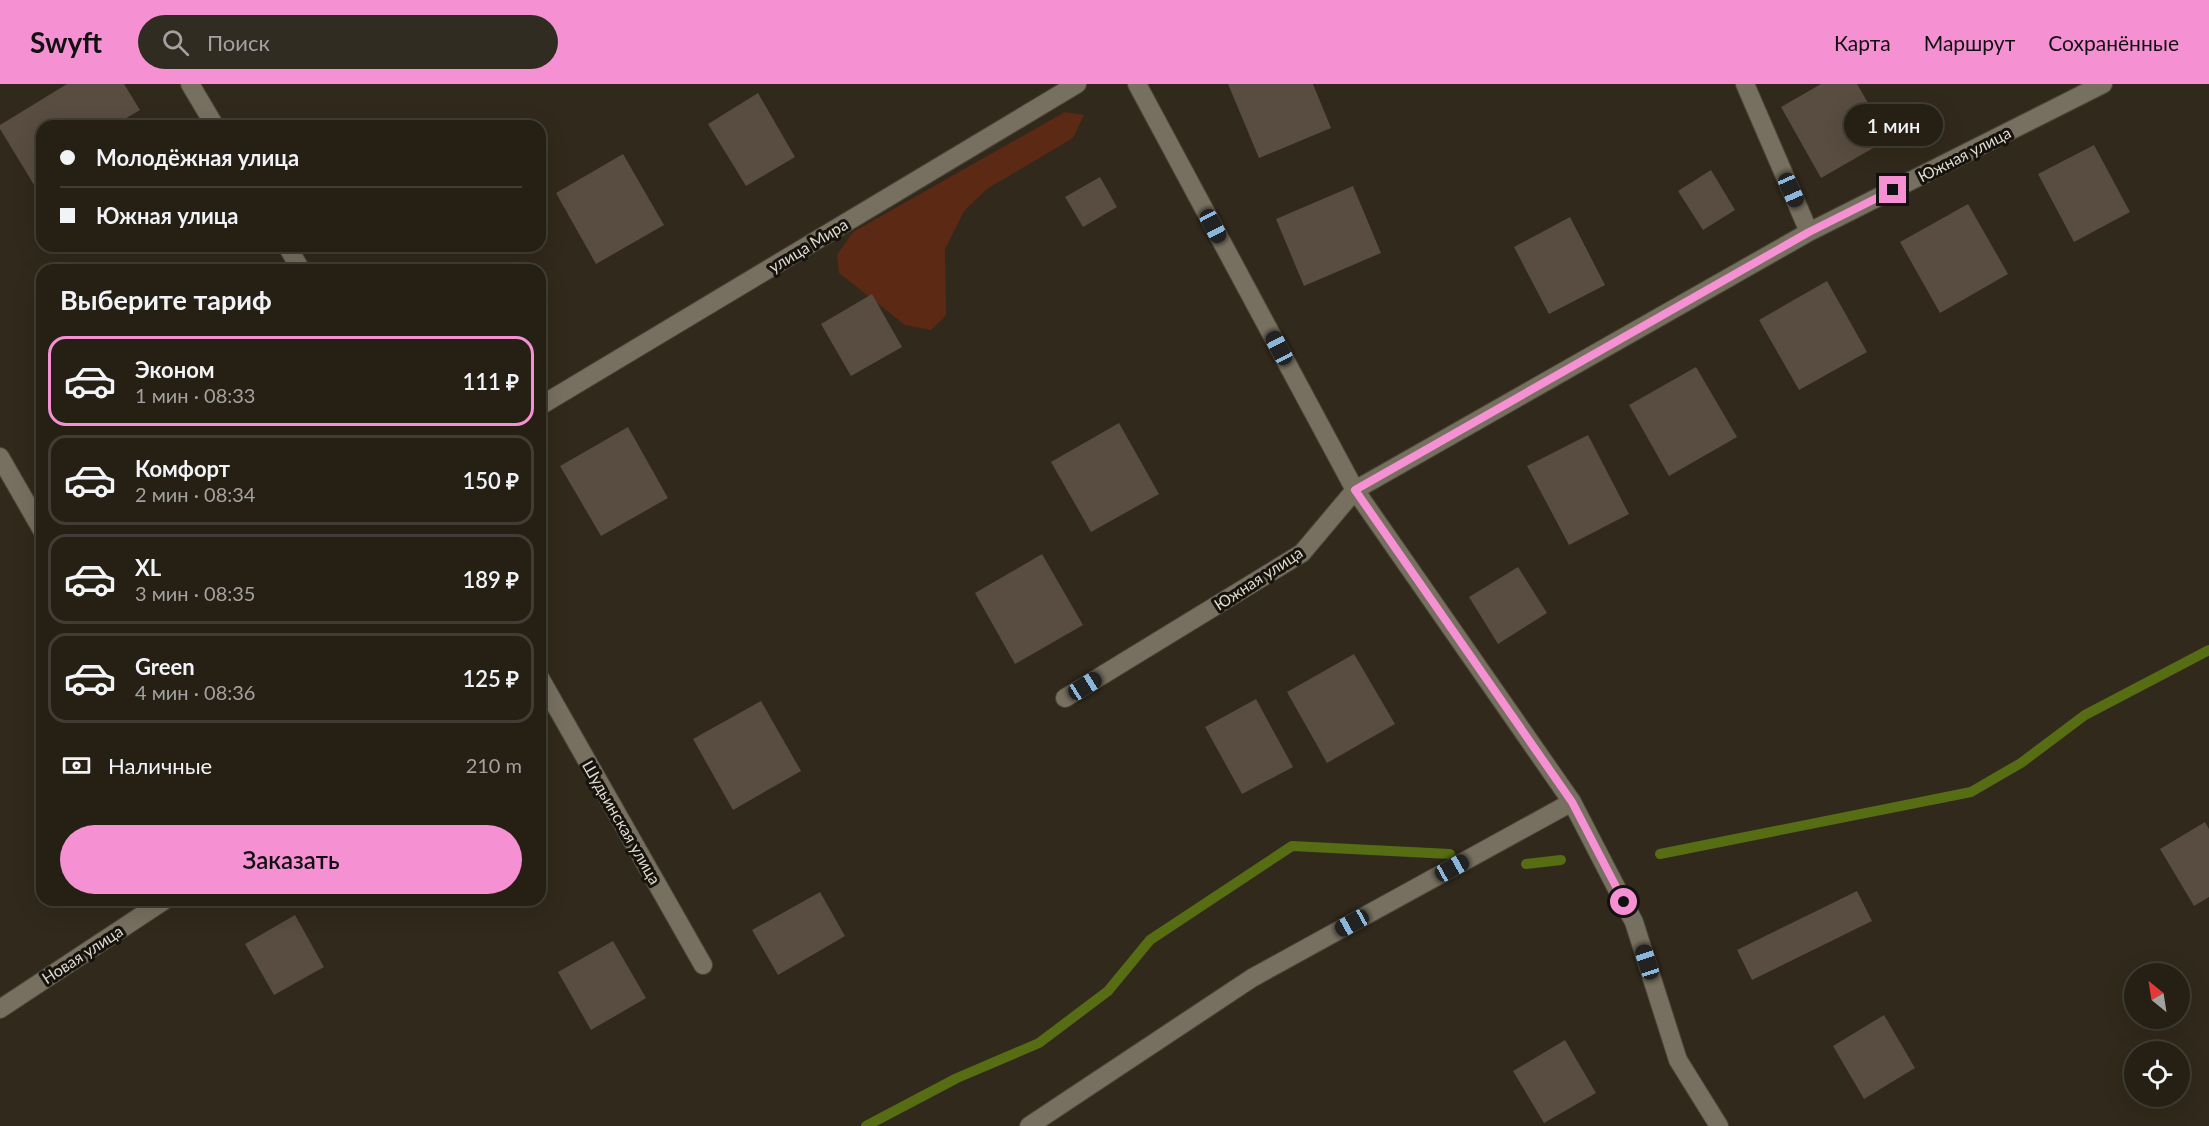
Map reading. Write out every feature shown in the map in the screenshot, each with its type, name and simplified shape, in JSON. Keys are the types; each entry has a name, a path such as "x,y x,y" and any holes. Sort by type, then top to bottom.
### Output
{"street":[{"path":"190,84 211,120"},
{"name":"улица Мира","path":"546,402 1077,84"},
{"path":"1137,84 1355,490 1572,802 1634,922 1678,1060 1719,1126"},
{"path":"1745,84 1809,232"},
{"name":"Южная улица","path":"1065,698 1302,553 1355,490 1809,232 2103,84"},
{"path":"0,457 36,520"},
{"name":"Шудьинская улица","path":"546,689 703,965"},
{"path":"1029,1126 1252,978 1572,802"},
{"name":"Новая улица","path":"0,1009 156,906"}],"shaded area":[{"path":"1065,112 1084,115 1073,138 987,189 964,211 945,249 946,315 931,330 905,325 839,273 837,255 853,232"}],"building":[{"path":"67,84 124,84 140,110 123,120 36,120 36,188 0,129 0,125"},
{"path":"1228,84 1313,84 1331,128 1259,158"},
{"path":"1821,84 1857,84 1889,139 1821,178 1781,107"},
{"path":"758,93 795,157 746,186 708,124"},
{"path":"2094,145 2130,212 2074,242 2038,174"},
{"path":"623,154 664,225 596,264 556,193"},
{"path":"1711,170 1735,210 1703,230 1678,191"},
{"path":"1100,177 1117,207 1083,227 1065,197"},
{"path":"1353,186 1381,253 1304,286 1276,219"},
{"path":"1968,204 2008,274 1940,313 1900,242"},
{"path":"1570,217 1605,285 1549,314 1514,247"},
{"path":"1827,281 1867,352 1799,390 1759,320"},
{"path":"872,294 902,347 851,376 821,324"},
{"path":"1696,367 1737,437 1669,476 1629,405"},
{"path":"1119,423 1159,494 1091,532 1051,462"},
{"path":"628,427 668,498 601,536 560,466"},
{"path":"1588,435 1629,514 1569,545 1527,466"},
{"path":"1042,554 1083,625 1015,664 975,593"},
{"path":"1518,567 1547,613 1498,644 1469,597"},
{"path":"1354,654 1395,724 1327,763 1287,692"},
{"path":"1256,699 1293,767 1242,794 1205,727"},
{"path":"761,701 801,771 733,810 693,739"},
{"path":"2205,822 2209,829 2209,897 2194,906 2160,849"},
{"path":"1857,891 1872,921 1752,980 1737,950"},
{"path":"820,892 845,936 778,975 752,930"},
{"path":"295,915 324,967 274,995 245,944"},
{"path":"613,941 646,998 591,1030 558,972"},
{"path":"1884,1015 1915,1068 1864,1099 1833,1046"},
{"path":"1565,1040 1596,1093 1544,1123 1513,1071"}],"waterway":[{"path":"1660,854 1971,792 2021,763 2085,715 2209,650"},
{"path":"866,1126 957,1078 1039,1043 1108,991 1150,940 1292,846 1450,854"},
{"path":"1526,864 1561,860"}],"route":[{"path":"1624,902 1572,802 1355,490 1809,232 1893,190"}]}
